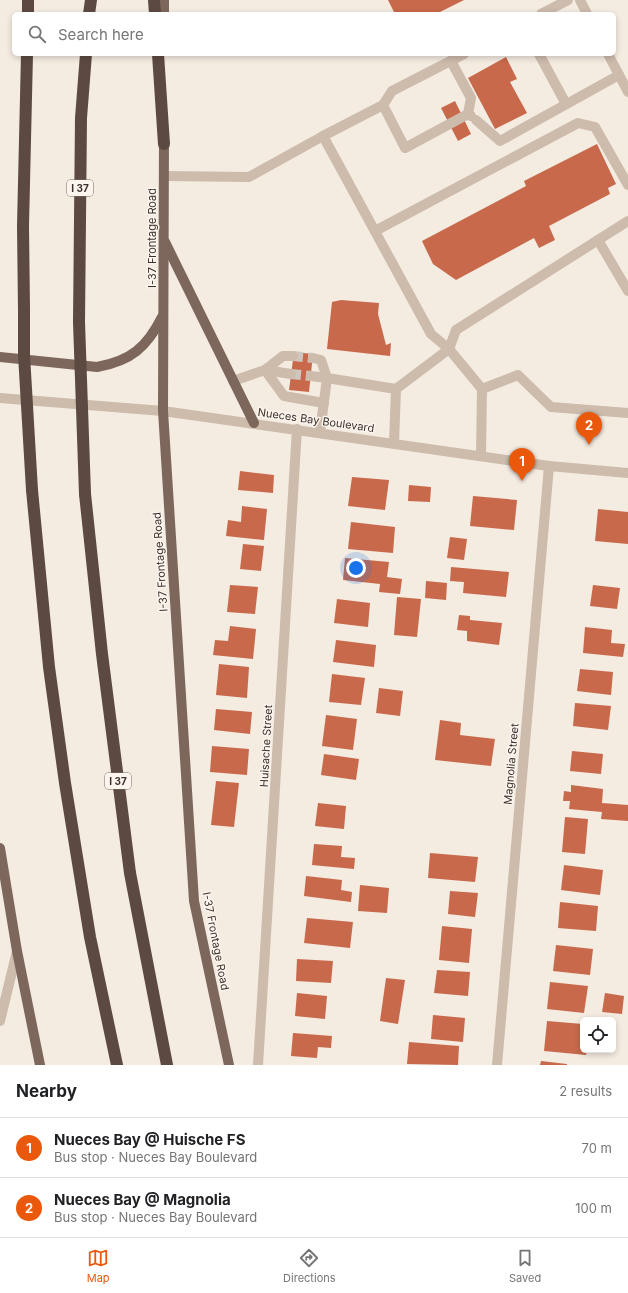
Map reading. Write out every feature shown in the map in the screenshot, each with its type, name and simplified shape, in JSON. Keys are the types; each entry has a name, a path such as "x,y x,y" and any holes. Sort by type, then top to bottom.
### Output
{"highway":[{"path":"28,0 28,12"},
{"path":"89,12 91,0"},
{"path":"154,0 155,12"},
{"path":"27,56 23,226 25,362 32,490 49,667 65,783 90,937 117,1065"},
{"name":"I 37","path":"86,56 81,118 79,322 85,494 102,654 130,873 167,1065"},
{"path":"158,56 164,144"}],"main road":[{"path":"164,0 164,12"},
{"name":"I-37 Frontage Road","path":"164,56 163,410 194,901 229,1065"},
{"path":"163,238 254,423"},
{"path":"0,357 97,367 110,365 121,361 141,348 153,334 163,314"},
{"path":"0,848 17,951 40,1065"}],"street":[{"path":"545,12 568,0"},
{"path":"580,0 587,12"},
{"path":"164,176 249,177 322,136 383,105 392,91 460,56"},
{"path":"540,56 566,104"},
{"path":"609,56 628,92"},
{"path":"451,61 471,98 472,116 500,141 619,76"},
{"path":"383,105 405,148 472,116"},
{"path":"375,231 578,123 595,127 628,185"},
{"path":"322,136 431,334 449,349 482,389 481,456"},
{"path":"311,376 396,389 449,349 456,330 628,221"},
{"path":"598,240 628,291"},
{"path":"233,381 265,370 283,356 293,356"},
{"path":"313,358 321,360 327,378 320,432"},
{"path":"265,370 291,374"},
{"path":"265,370 284,396 324,403"},
{"path":"482,389 518,375 551,407 628,413"},
{"path":"394,443 396,389"},
{"name":"Nueces Bay Boulevard","path":"0,398 163,410 549,466 628,473"},
{"name":"Huisache Street","path":"258,1065 297,429"},
{"name":"Magnolia Street","path":"497,1065 549,466"},
{"path":"0,1021 17,951"}],"building":[{"path":"388,0 464,0 440,12 394,12"},
{"path":"506,57 517,79 510,82 527,113 495,129 468,78"},
{"path":"455,101 471,134 458,141 441,108"},
{"path":"597,144 616,184 608,188 610,194 549,226 555,240 539,248 534,238 456,280 433,264 422,241 526,186 524,181"},
{"path":"341,300 379,303 378,314 386,345 391,343 390,356 327,349 332,302"},
{"path":"294,352 313,354 309,392 289,390"},
{"path":"240,471 274,475 273,493 238,490"},
{"path":"352,477 389,480 385,510 348,506"},
{"path":"409,485 431,487 430,502 408,501"},
{"path":"473,496 517,500 514,530 470,526"},
{"path":"242,506 267,509 264,540 226,536 228,520 241,522"},
{"path":"598,509 628,512 628,544 595,541"},
{"path":"351,522 395,527 393,553 348,549"},
{"path":"450,537 467,539 464,560 447,558"},
{"path":"243,544 264,546 261,571 240,569"},
{"path":"345,558 389,562 387,577 402,579 400,594 379,592 380,584 343,580"},
{"path":"451,567 509,572 506,597 463,593 464,582 450,581"},
{"path":"426,581 447,583 446,600 425,598"},
{"path":"230,585 258,587 255,614 227,612"},
{"path":"593,585 620,588 617,609 590,606"},
{"path":"397,597 421,599 417,637 394,635"},
{"path":"337,599 370,603 368,627 334,623"},
{"path":"459,615 470,616 470,620 502,623 499,645 467,641 467,631 457,630"},
{"path":"230,626 256,629 253,659 213,655 215,640 228,641"},
{"path":"585,627 612,630 611,643 625,644 623,657 583,653"},
{"path":"336,640 376,645 374,667 333,662"},
{"path":"219,664 249,667 247,698 216,695"},
{"path":"580,669 613,672 611,695 577,691"},
{"path":"332,674 365,678 361,705 329,702"},
{"path":"379,688 403,691 400,716 376,713"},
{"path":"575,703 611,706 608,730 573,726"},
{"path":"216,709 252,712 250,734 214,730"},
{"path":"326,715 357,719 353,750 322,746"},
{"path":"440,720 461,723 460,735 495,739 491,766 435,760"},
{"path":"212,746 249,749 247,775 210,772"},
{"path":"572,751 603,754 601,774 570,771"},
{"path":"324,754 359,759 356,780 321,775"},
{"path":"216,781 239,783 234,827 211,825"},
{"path":"571,785 603,789 602,803 628,805 628,821 601,819 602,812 569,809 570,801 563,801 564,791 571,792"},
{"path":"318,803 346,806 344,829 315,826"},
{"path":"565,817 588,819 585,854 562,852"},
{"path":"314,844 342,846 341,857 355,858 354,869 312,865"},
{"path":"430,853 478,857 475,882 428,878"},
{"path":"564,865 603,870 600,895 561,890"},
{"path":"306,876 342,880 341,890 352,892 351,902 304,896"},
{"path":"360,885 389,888 387,913 358,911"},
{"path":"450,891 478,893 475,917 448,914"},
{"path":"560,902 598,906 596,931 558,928"},
{"path":"307,918 353,922 350,948 304,943"},
{"path":"442,926 472,929 469,963 439,960"},
{"path":"556,945 593,949 590,975 553,971"},
{"path":"297,959 333,961 331,983 296,981"},
{"path":"437,970 470,972 468,996 434,993"},
{"path":"386,978 405,980 398,1024 380,1021"},
{"path":"550,982 588,986 584,1013 547,1009"},
{"path":"297,993 327,996 325,1019 295,1016"},
{"path":"605,993 624,996 622,1014 602,1012"},
{"path":"433,1015 465,1018 463,1042 431,1039"},
{"path":"547,1021 580,1024 580,1053 586,1053 586,1055 544,1051"},
{"path":"293,1033 332,1036 331,1048 318,1047 317,1058 291,1056"},
{"path":"409,1042 459,1046 458,1065 407,1064"},
{"path":"541,1061 567,1064 567,1065 540,1065"}],"tunnel":[{"path":"293,356 313,358"},
{"path":"291,374 311,376"}],"place":[{"name":"Nueces Bay @ Magnolia","path":"589,445"},
{"name":"Nueces Bay @ Huische FS","path":"522,481"}]}
